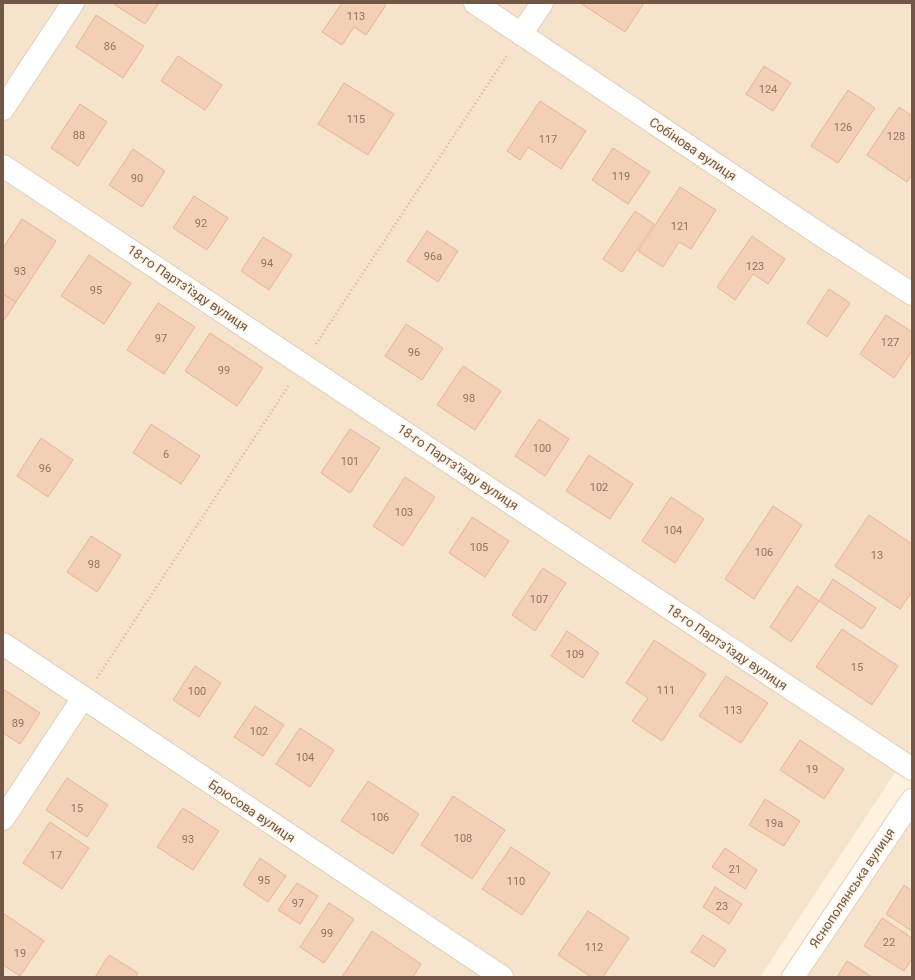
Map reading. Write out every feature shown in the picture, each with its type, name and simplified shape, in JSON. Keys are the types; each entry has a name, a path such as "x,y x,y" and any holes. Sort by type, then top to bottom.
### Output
{"street":[{"path":"3,109 73,3"},
{"name":"Собінова вулиця","path":"475,3 808,227 912,294"},
{"path":"521,34 542,3"},
{"name":"18-го Партз’їзду вулиця","path":"3,166 912,769"},
{"name":"Брюсова вулиця","path":"3,644 502,977"},
{"path":"3,819 83,698"},
{"name":"Яснополянська вулиця","path":"793,977 912,800"}],"shaded area":[{"path":"3,3 912,3 912,747 760,977 3,977"},
{"path":"912,812 912,977 803,977"}],"building":[{"path":"112,3 159,3 145,24"},
{"path":"342,3 384,3 386,5 366,35 354,27 342,45 322,32"},
{"path":"580,3 644,3 625,32"},
{"path":"96,15 144,46 123,78 76,47"},
{"path":"178,56 222,85 205,110 161,81"},
{"path":"764,66 791,83 773,111 746,94"},
{"path":"344,83 394,114 368,155 318,124"},
{"path":"848,90 875,108 838,163 811,146"},
{"path":"540,101 586,131 561,169 528,147 520,160 507,151"},
{"path":"80,104 107,122 78,166 51,148"},
{"path":"899,107 912,116 912,174 907,182 867,155"},
{"path":"613,148 650,172 628,204 592,180"},
{"path":"133,149 165,171 142,207 109,185"},
{"path":"680,187 716,210 691,249 679,242 663,267 638,251"},
{"path":"194,196 228,218 207,250 173,228"},
{"path":"635,211 654,224 622,272 603,259"},
{"path":"22,219 56,241 16,302 3,294 3,248"},
{"path":"427,231 458,251 438,282 407,261"},
{"path":"752,236 785,259 768,284 753,274 735,300 717,287"},
{"path":"263,237 292,255 269,290 241,271"},
{"path":"89,255 131,283 104,324 61,296"},
{"path":"829,289 850,303 827,337 807,323"},
{"path":"3,294 16,302 3,322"},
{"path":"158,303 195,327 164,374 127,350"},
{"path":"886,315 912,332 912,351 894,378 860,354"},
{"path":"406,324 443,348 422,380 385,356"},
{"path":"210,333 263,368 237,406 185,371"},
{"path":"463,366 501,391 475,430 437,405"},
{"path":"539,419 569,439 545,476 515,456"},
{"path":"151,424 200,456 181,484 133,453"},
{"path":"350,429 380,448 350,493 321,473"},
{"path":"41,438 73,460 48,497 17,476"},
{"path":"589,455 633,484 610,519 566,491"},
{"path":"405,477 435,497 403,546 373,526"},
{"path":"671,497 704,519 675,563 642,541"},
{"path":"773,506 802,525 754,599 725,579"},
{"path":"869,515 912,544 912,592 900,609 835,566"},
{"path":"472,517 509,541 485,577 449,553"},
{"path":"91,536 121,555 97,592 67,572"},
{"path":"543,568 566,583 535,631 512,615"},
{"path":"833,579 876,608 862,629 819,601"},
{"path":"797,586 819,601 791,642 770,627"},
{"path":"842,629 898,666 872,705 816,667"},
{"path":"567,631 599,653 583,678 551,656"},
{"path":"654,640 706,674 662,741 632,721 648,698 626,683"},
{"path":"195,666 221,683 199,717 173,700"},
{"path":"726,676 768,703 741,743 699,716"},
{"path":"3,689 40,713 20,744 3,733"},
{"path":"255,706 284,725 263,756 234,737"},
{"path":"300,728 334,750 310,787 276,764"},
{"path":"800,740 844,769 824,799 780,770"},
{"path":"67,778 108,805 87,837 46,810"},
{"path":"368,781 419,814 393,854 341,821"},
{"path":"453,796 505,830 472,879 421,845"},
{"path":"765,799 800,821 784,846 749,825"},
{"path":"183,808 219,831 193,870 157,847"},
{"path":"50,822 89,848 62,889 23,863"},
{"path":"511,847 550,873 522,915 482,889"},
{"path":"725,848 757,870 745,889 712,867"},
{"path":"260,858 286,876 268,902 243,885"},
{"path":"297,883 318,896 300,924 278,910"},
{"path":"904,885 912,891 912,931 886,914"},
{"path":"715,887 742,904 729,924 703,907"},
{"path":"329,903 354,919 324,963 300,947"},
{"path":"588,911 629,938 603,977 591,977 558,955"},
{"path":"3,913 44,941 20,976 3,965"},
{"path":"882,918 912,938 912,959 904,971 864,946"},
{"path":"372,931 421,964 413,977 342,977"},
{"path":"703,935 726,950 714,967 691,952"},
{"path":"109,955 138,973 136,977 95,977"},
{"path":"847,961 872,977 837,977"}]}
